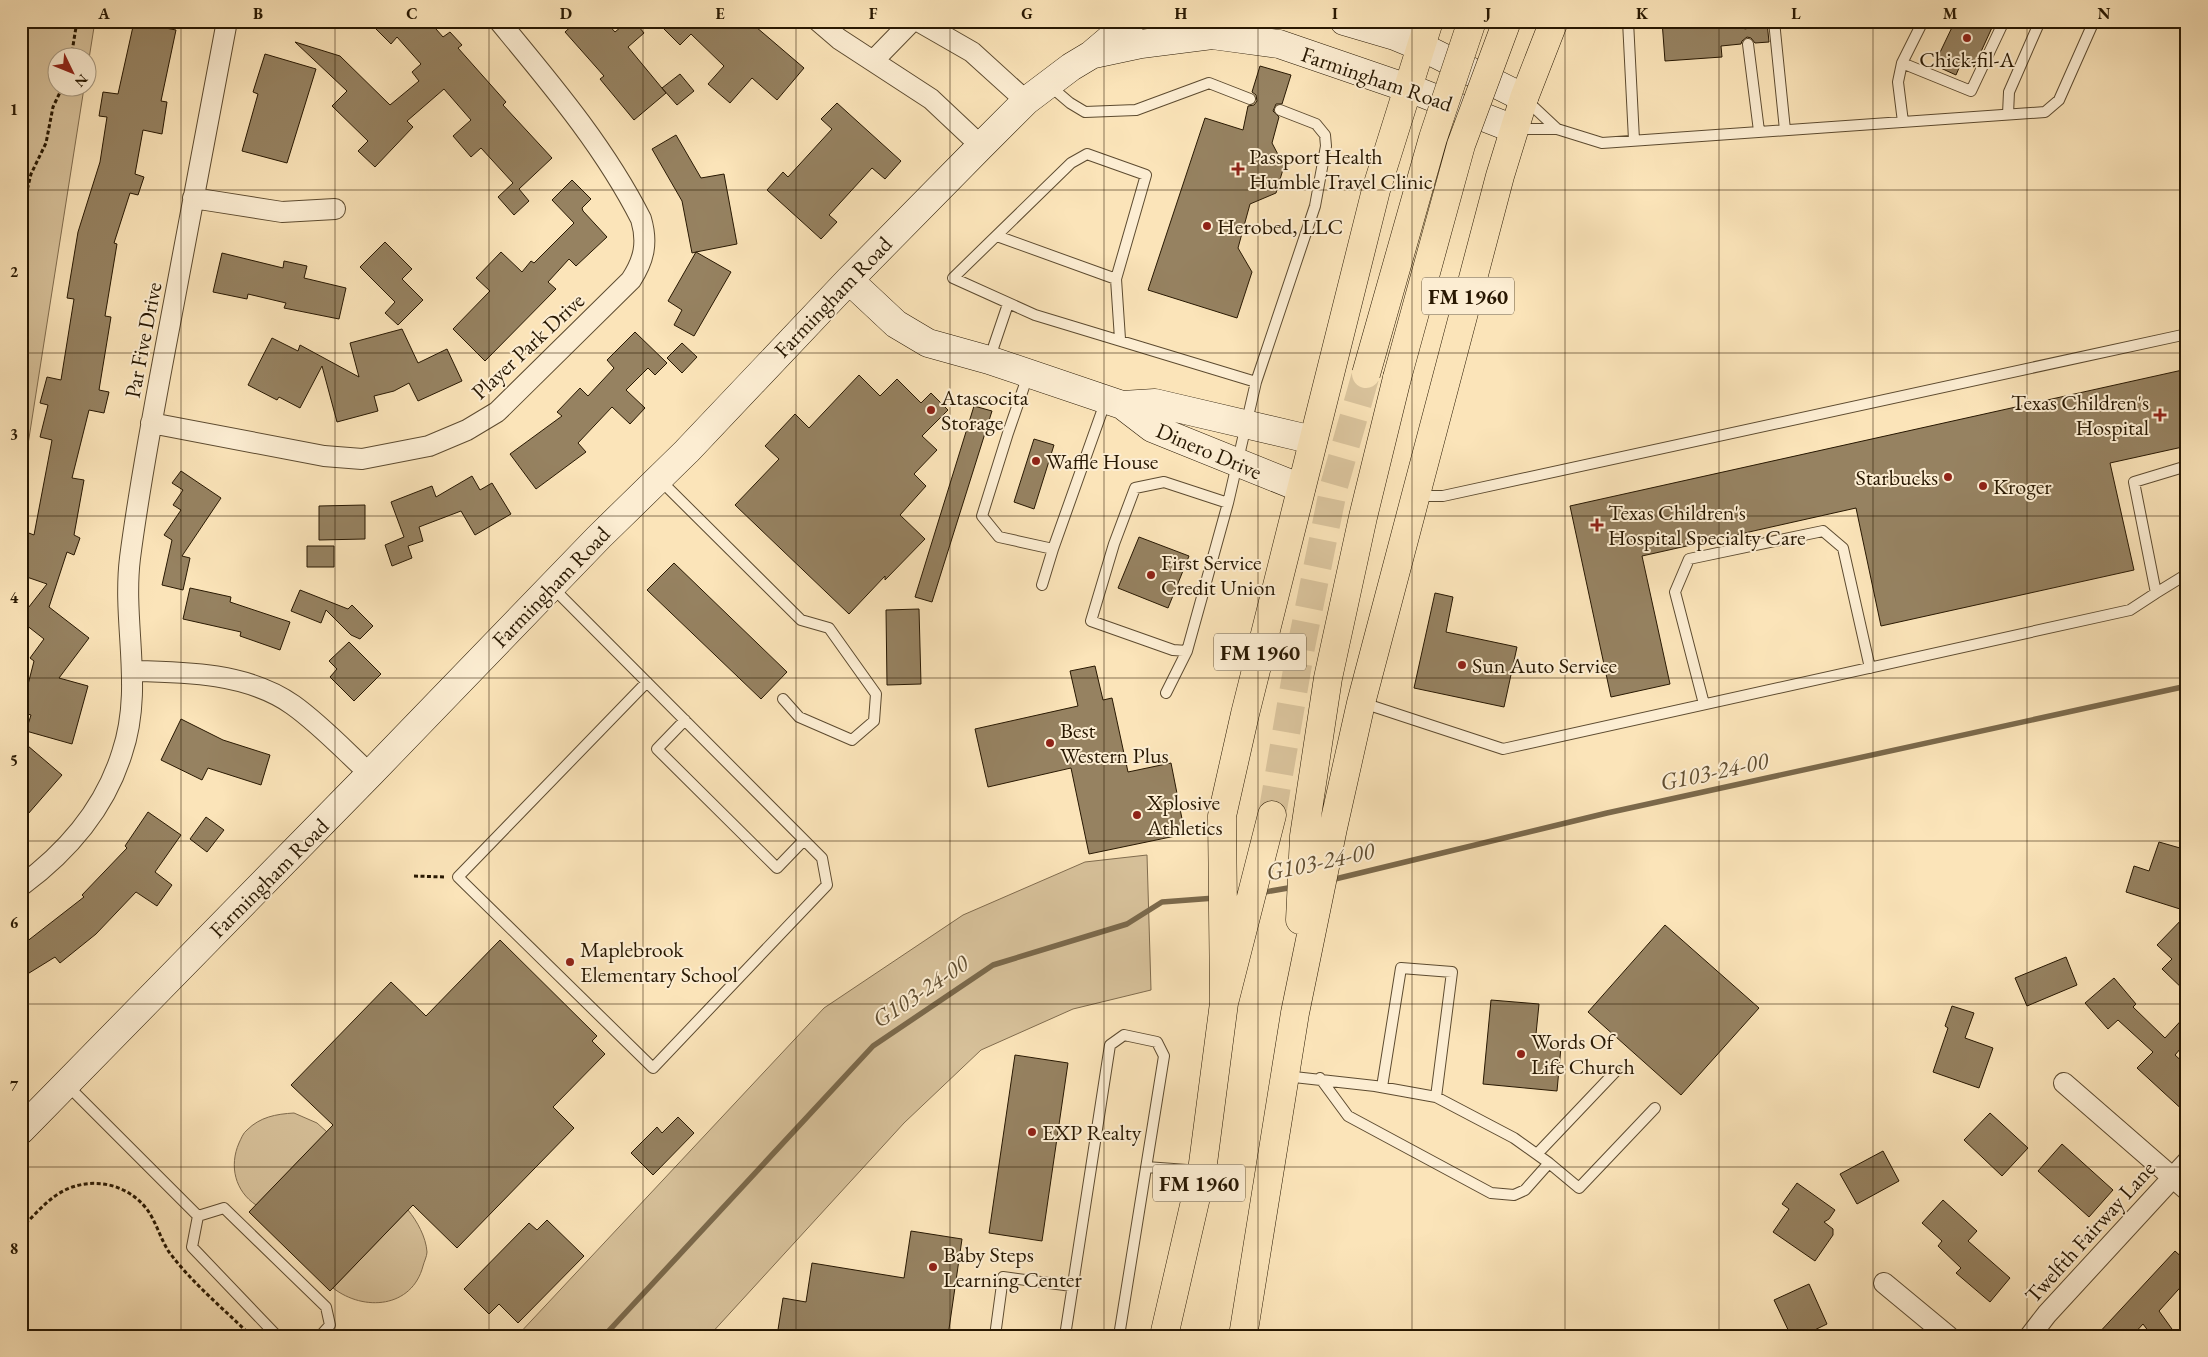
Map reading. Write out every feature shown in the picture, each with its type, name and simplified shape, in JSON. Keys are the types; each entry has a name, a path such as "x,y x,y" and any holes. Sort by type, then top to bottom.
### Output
{"main road":[{"name":"FM 1960","path":"1222,1015 1222,816 1247,704 1376,190 1429,21"},
{"name":"FM 1960","path":"1366,374 1433,138 1472,21"},
{"name":"FM 1960","path":"1293,1025 1304,836 1328,678 1363,517 1397,378 1461,145 1506,21"},
{"name":"FM 1960","path":"1243,1336 1293,1025 1333,828 1361,703 1514,129 1554,21"},
{"name":"FM 1960","path":"1164,1336 1202,1172 1222,1015 1272,815"}],"street":[{"name":"Par Five Drive","path":"21,886 60,855 82,830 98,806 112,778 122,753 129,727 133,700 129,602 130,560 151,423 227,21"},
{"name":"Player Park Drive","path":"151,423 324,456 362,459 429,446 467,430 497,412 631,280 640,266 645,248 645,233 641,219 588,131 499,21"},
{"path":"818,21 839,39 931,99 981,146"},
{"path":"873,61 912,21"},
{"path":"918,21 972,52 1026,101"},
{"path":"1136,33 1185,21"},
{"name":"Farmingham Road","path":"1344,21 1395,36 1421,47 1524,98"},
{"name":"Farmingham Road","path":"21,1130 981,146 1026,101 1091,55 1136,33 1212,35 1279,44 1408,88 1514,129"},
{"path":"193,198 282,212 335,208"},
{"name":"Dinero Drive","path":"849,280 896,324 928,343 989,360 1114,402 1152,428 1301,488"},
{"name":"Dinero Drive","path":"1114,402 1155,403 1313,440"},
{"path":"133,671 183,673 230,679 274,694 292,704 319,725 370,774"},
{"path":"2064,1083 2180,1183"},
{"name":"Twelfth Fairway Lane","path":"2030,1336 2047,1314 2180,1183 2187,1162"},
{"path":"1884,1283 1948,1336"}],"lane":[{"path":"1628,21 1634,140"},
{"path":"1774,21 1785,130"},
{"path":"1903,122 1898,82 1902,62 1923,21"},
{"path":"1902,62 1971,91 2004,21"},
{"path":"2008,114 2009,92 2040,21"},
{"path":"1514,129 1557,129 1602,143 2045,112 2059,100 2094,21"},
{"path":"1748,44 1758,131"},
{"path":"1048,84 1070,104 1085,112 1136,110 1208,84 1250,99"},
{"path":"1524,98 1557,129"},
{"path":"1166,693 1187,651 1228,503 1256,382 1315,206 1326,146 1325,135 1316,124 1280,110"},
{"path":"1120,339 1116,279 1146,175 1087,154 1071,163 998,236 952,278 1008,304 1035,314 1256,382"},
{"path":"998,236 1116,279"},
{"path":"989,360 1008,304"},
{"path":"1415,496 1443,496 2187,334"},
{"path":"1029,373 1008,432 982,516 999,537 1054,548"},
{"path":"1042,585 1054,548 1114,402"},
{"path":"2156,592 2134,482 2187,466"},
{"path":"658,479 801,620 829,628 876,694 874,721 852,740 799,716 783,699"},
{"path":"1187,651 1173,650 1091,621 1114,544 1135,488 1164,482 1228,503"},
{"path":"1704,704 1675,592 1689,560 1699,557 1822,531 1844,548 1870,668"},
{"path":"1361,703 1503,749 2130,610 2187,574"},
{"path":"551,586 648,682 822,858 827,885 653,1068 458,878 648,682"},
{"path":"685,720 657,749 776,868 804,840"},
{"path":"1382,1087 1401,968 1452,972 1436,1097"},
{"path":"1065,1336 1110,1045 1124,1035 1158,1042 1164,1056 1118,1336"},
{"path":"1538,1153 1615,1072"},
{"path":"1285,1076 1320,1078 1436,1097 1486,1122 1538,1153 1579,1188 1655,1108"},
{"path":"1320,1078 1348,1116 1491,1193 1514,1195 1525,1190 1549,1162"},
{"path":"66,1084 198,1216"},
{"path":"1146,1167 1202,1172"},
{"path":"198,1216 224,1208 326,1307 330,1325 320,1336"},
{"path":"198,1216 192,1247 278,1336"},
{"path":"995,1336 1002,1277 1072,1286"}],"path":[{"path":"73,48 77,21"},
{"path":"21,234 24,203 31,174 46,143 53,106 57,98"},
{"path":"414,876 458,878"},
{"path":"21,1228 57,1195 79,1184 102,1183 127,1191 146,1208 169,1251 251,1336"}],"shaded area":[{"path":"21,21 95,21 91,48 48,48 48,98 82,98 21,489"},
{"path":"1147,855 1151,990 1073,1009 981,1050 904,1123 709,1336 517,1336 824,1008 963,915 1085,862"},
{"path":"294,1113 317,1123 327,1132 256,1205 243,1193 236,1177 234,1160 239,1143 246,1131 257,1122 275,1115"},
{"path":"408,1210 421,1230 427,1252 417,1280 409,1291 398,1298 386,1302 372,1303 345,1296 333,1288"}],"building":[{"path":"368,21 429,21 443,37 450,32 462,45 458,48 506,102 503,105 552,158 519,189 529,201 514,215 498,197 513,183 481,148 471,157 453,136 471,120 444,89 407,121 413,127 375,167 358,151 368,141 332,106 347,91 295,42 340,56 390,105 419,81 412,72 421,64 397,37 391,44"},
{"path":"577,21 605,21 615,32 628,21 634,21 644,33 628,47 666,93 634,120 600,79 604,76 565,32"},
{"path":"656,21 749,21 804,68 777,100 752,78 730,103 708,84 724,66 691,34 680,45"},
{"path":"1662,21 1719,21 1720,27 1739,25 1745,29 1749,28 1751,24 1767,22 1769,42 1755,43 1751,38 1747,37 1741,44 1721,46 1722,57 1665,61"},
{"name":"Chick-fil-A","path":"1955,21 1995,21 1974,67 1962,61 1956,75 1934,65"},
{"path":"134,22 176,30 161,101 167,102 162,134 143,130 135,174 144,177 138,195 130,193 114,243 117,244 105,316 111,317 99,390 109,392 104,413 89,410 72,478 84,480 74,535 80,538 74,555 67,552 49,607 89,638 59,678 88,686 72,744 26,731 31,715 21,712 34,661 30,658 44,639 21,621 21,617 47,584 21,575 21,530 34,535 52,440 40,437 48,405 40,403 47,377 61,380 74,299 67,298 78,232 100,162 107,117 99,116 103,92 118,94"},
{"path":"265,54 316,69 287,163 242,151 258,94 253,92"},
{"name":"Herobed, LLC","path":"1260,66 1291,75 1282,104 1276,104 1273,111 1279,117 1272,143 1284,166 1276,193 1250,204 1238,248 1252,272 1237,318 1148,290 1205,118 1243,130 1248,106 1254,105 1257,101 1256,95 1252,92"},
{"path":"680,74 694,91 677,105 662,88"},
{"path":"837,103 901,161 885,179 872,168 829,215 837,222 821,239 767,190 783,172 788,177 832,129 821,119"},
{"path":"676,135 701,178 724,174 737,244 692,253 682,201 652,149"},
{"path":"572,180 591,199 582,208 583,211 607,237 576,266 569,259 548,282 556,289 485,361 453,329 490,291 476,278 501,252 522,272 531,261 534,263 574,223 552,200"},
{"path":"385,242 412,269 402,279 423,300 398,325 385,313 395,302 360,267"},
{"path":"696,252 731,272 694,336 674,325 682,310 668,301"},
{"path":"222,253 283,268 284,261 307,266 304,278 346,288 339,319 284,308 286,303 248,294 247,299 213,292"},
{"path":"402,329 418,363 447,349 462,381 418,401 409,383 394,391 374,396 378,411 337,422 322,366 300,408 279,397 277,400 248,385 272,338 298,351 300,345 359,377 350,343"},
{"path":"635,332 667,363 655,375 648,368 626,390 645,408 630,424 612,407 578,443 586,452 536,489 510,454 562,416 557,412 580,388 588,396 614,368 607,360"},
{"path":"682,343 697,357 682,373 667,358"},
{"path":"2187,369 2187,446 2110,463 2134,570 1881,626 1856,508 1642,556 1670,684 1611,697 1570,506"},
{"path":"859,375 880,396 897,379 921,403 931,393 948,410 922,436 937,450 914,474 926,486 900,515 925,539 885,580 885,576 849,614 735,505 779,459 765,446 795,414 809,428"},
{"path":"974,406 992,411 932,602 915,597"},
{"path":"1034,439 1054,445 1034,509 1014,502"},
{"path":"181,471 221,498 182,556 190,558 183,590 162,585 172,540 164,535 181,510 173,505 183,490 172,483"},
{"path":"472,476 480,490 492,483 511,514 475,535 461,511 419,527 423,541 408,546 412,558 392,566 385,545 404,537 391,502 432,486 436,497"},
{"path":"365,505 365,539 319,540 319,506"},
{"path":"1139,537 1189,556 1168,608 1118,588"},
{"path":"307,546 334,546 334,567 307,567"},
{"path":"674,563 787,672 761,699 647,590"},
{"path":"190,588 231,597 230,602 290,622 280,650 240,636 241,632 183,619"},
{"path":"300,590 348,609 352,605 373,626 360,639 351,635 326,610 321,623 291,611"},
{"path":"1435,593 1453,597 1446,632 1517,647 1504,707 1414,688"},
{"path":"919,609 921,684 887,685 886,610"},
{"path":"349,642 381,674 354,701 330,677 337,669 329,661"},
{"path":"1095,666 1103,700 1112,698 1128,772 1171,763 1185,834 1089,854 1071,768 988,787 975,729 1078,706 1070,671"},
{"path":"181,719 223,740 270,755 261,785 208,768 202,780 161,760"},
{"path":"21,740 62,775 21,822"},
{"path":"148,812 181,835 155,872 172,885 157,906 136,892 96,934 60,963 55,957 21,978 21,946 84,897 82,895 127,848 125,846"},
{"path":"206,817 224,830 207,852 190,839"},
{"path":"2159,842 2187,850 2187,889 2180,909 2126,892 2134,866 2149,871"},
{"path":"2187,914 2187,993 2162,969 2172,959 2157,945"},
{"path":"1665,925 1759,1008 1681,1095 1588,1012"},
{"path":"500,940 597,1036 592,1041 605,1054 553,1107 574,1128 457,1248 413,1205 330,1291 249,1212 333,1125 291,1085 391,982 426,1016"},
{"path":"2066,957 2077,985 2027,1006 2015,978"},
{"path":"2114,978 2136,1004 2133,1007 2165,1038 2187,1014 2187,1041 2175,1055 2187,1066 2187,1114 2137,1068 2153,1052 2118,1020 2108,1029 2085,1003"},
{"path":"1491,1000 1539,1004 1535,1044 1561,1047 1557,1091 1483,1084"},
{"path":"1952,1006 1974,1013 1965,1038 1993,1048 1979,1088 1933,1072 1948,1028 1945,1026"},
{"path":"1015,1055 1068,1063 1042,1241 989,1233"},
{"path":"1990,1113 2028,1148 2002,1176 1964,1140"},
{"path":"678,1117 694,1133 653,1175 631,1153 657,1127 662,1133"},
{"path":"2062,1144 2113,1190 2089,1217 2038,1171"},
{"path":"1883,1151 1899,1181 1857,1204 1840,1174"},
{"path":"1797,1183 1835,1210 1829,1219 1824,1222 1833,1229 1833,1235 1815,1261 1773,1232 1789,1209 1782,1204"},
{"path":"1943,1200 1977,1231 1968,1241 2010,1278 1990,1302 1956,1273 1961,1268 1938,1246 1942,1241 1922,1223"},
{"path":"547,1220 584,1256 518,1323 499,1304 489,1314 464,1289 529,1223 537,1230"},
{"path":"911,1231 962,1239 948,1336 777,1336 783,1298 806,1302 812,1263 904,1278"},
{"path":"2175,1251 2187,1262 2187,1280 2159,1311 2177,1336 2152,1336 2143,1324 2132,1336 2096,1336"},
{"path":"1809,1284 1827,1324 1802,1336 1791,1336 1774,1300"}],"waterway":[{"name":"G103-24-00","path":"1331,880 1607,813 2187,686"},
{"name":"G103-24-00","path":"1259,893 1294,887"},
{"name":"G103-24-00","path":"604,1336 873,1046 993,965 1127,924 1162,902 1215,898"}],"tunnel":[{"path":"1272,815 1301,647 1334,486 1366,374"}],"place":[{"name":"Chick-fil-A","path":"1967,38"},
{"name":"Passport Health Humble Travel Clinic","path":"1238,169"},
{"name":"Herobed, LLC","path":"1207,226"},
{"name":"Atascocita Storage","path":"931,410"},
{"name":"Texas Children's Hospital","path":"2160,415"},
{"name":"Waffle House","path":"1036,461"},
{"name":"Starbucks","path":"1948,477"},
{"name":"Kroger","path":"1983,486"},
{"name":"Texas Children's Hospital Specialty Care","path":"1597,525"},
{"name":"First Service Credit Union","path":"1151,575"},
{"name":"Sun Auto Service","path":"1462,665"},
{"name":"Best Western Plus","path":"1050,743"},
{"name":"Xplosive Athletics","path":"1137,815"},
{"name":"Maplebrook Elementary School","path":"570,962"},
{"name":"Words Of Life Church","path":"1521,1054"},
{"name":"EXP Realty","path":"1032,1132"},
{"name":"Baby Steps Learning Center","path":"933,1267"}]}
